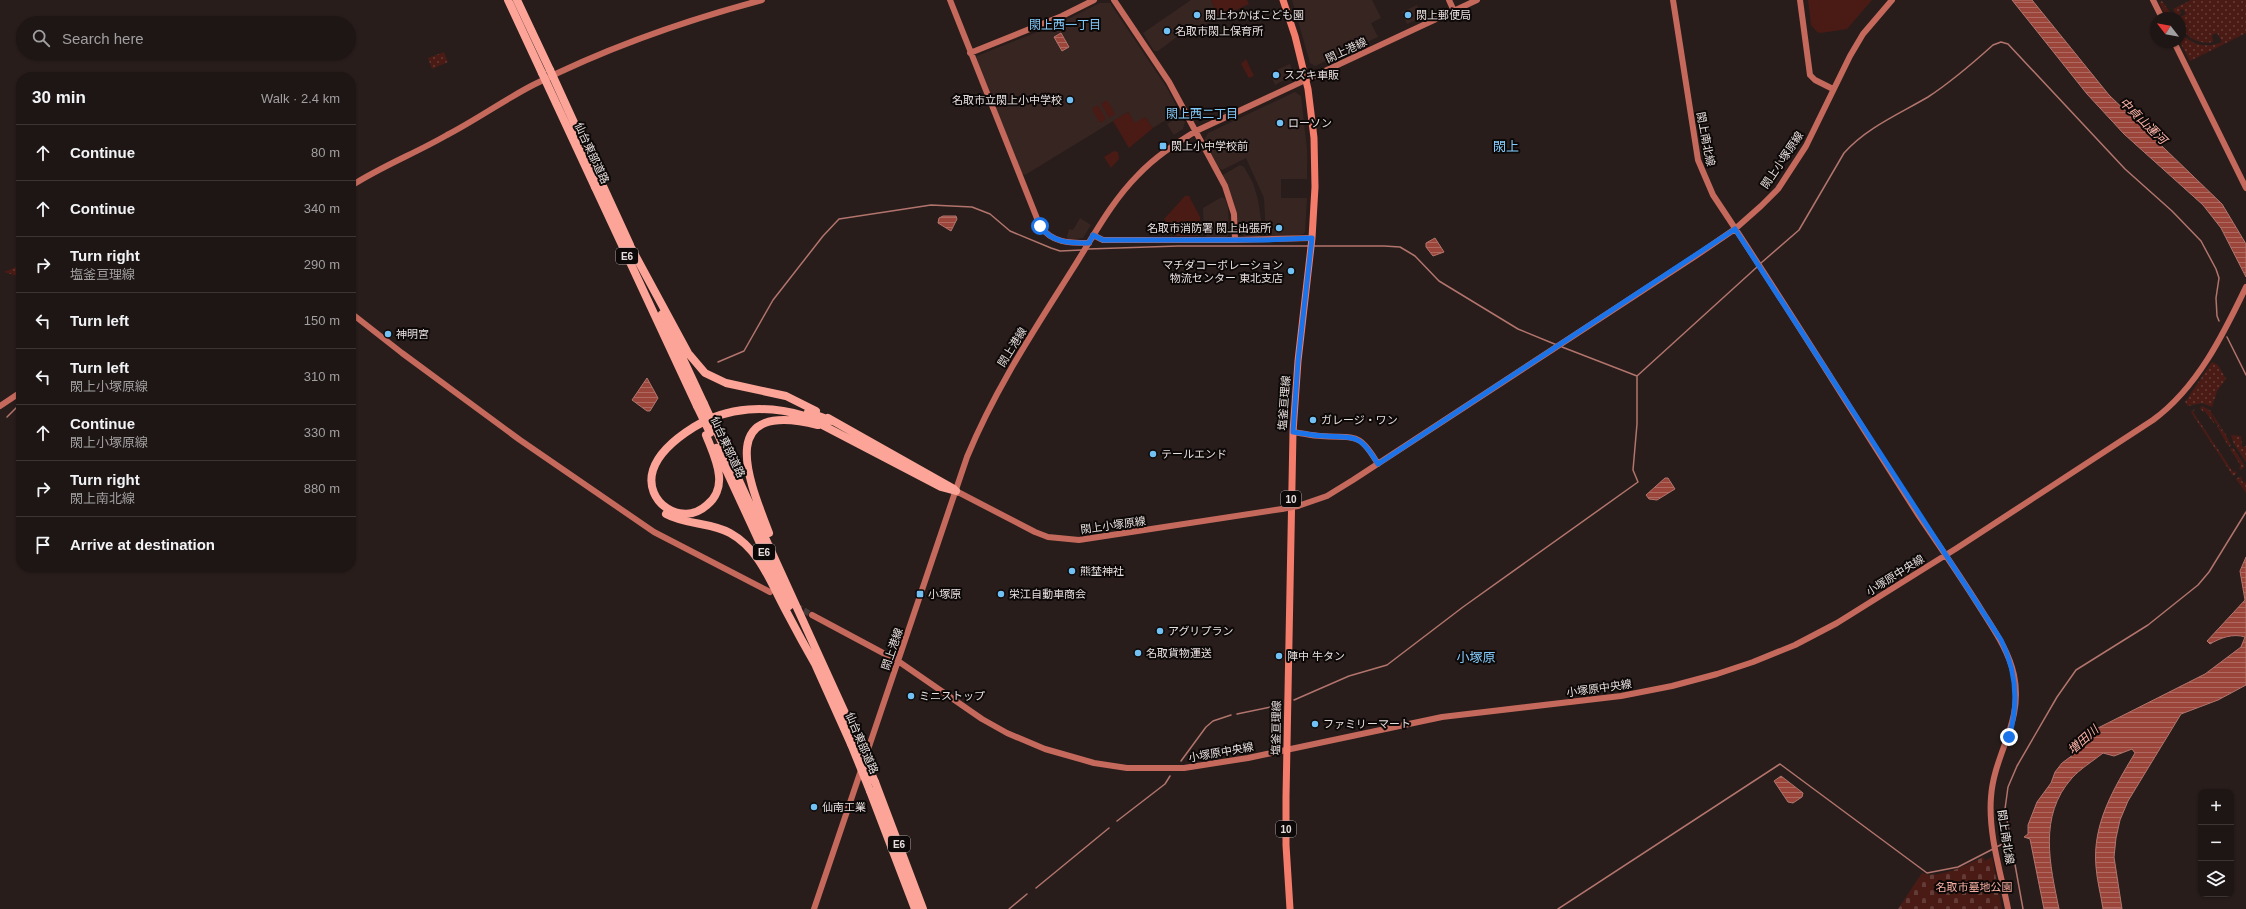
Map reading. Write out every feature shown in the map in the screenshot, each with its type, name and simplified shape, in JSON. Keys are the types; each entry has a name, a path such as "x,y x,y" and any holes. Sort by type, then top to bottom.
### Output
{"highway":[{"name":"仙台東部道路","path":"508,0 546,71"},
{"name":"仙台東部道路","path":"517,0 546,71 599,186 658,324 698,406"},
{"name":"仙台東部道路","path":"599,186 628,242 710,433 819,671 920,908"},
{"path":"628,242 688,353 706,373 726,384 786,396 830,424 944,482 956,491"},
{"path":"819,671 762,564 749,548 736,536 721,529 676,519 665,514 652,500 648,489 647,477 653,459 667,441 695,421 724,409 745,405 775,404 830,424"},
{"path":"698,406 710,433 718,469 719,480 716,493 710,504 699,511 688,514 672,512 662,505 655,496 652,483 653,470 670,445 697,426 724,414 763,409 792,412 830,424"},
{"path":"819,652 758,506 748,475 745,456 750,437 759,428 771,422 793,421 830,424"},
{"name":"仙台東部道路","path":"710,433 819,652 875,782 920,908"}],"main road":[{"name":"塩釜亘理線","path":"1283,0 1306,79 1314,138 1315,187 1311,243 1298,361 1293,432 1286,749 1286,845 1290,909"}],"street":[{"path":"356,183 437,141 533,86 568,69 652,34 705,16 762,0"},
{"path":"950,0 1040,226 1050,236 1062,242 1086,247"},
{"path":"970,53 1062,16 1094,0"},
{"path":"1114,0 1169,82 1228,192 1234,214 1235,240"},
{"path":"1449,0 1454,11"},
{"name":"閖上港線","path":"814,909 967,457 994,397 1093,235 1114,204 1137,176 1168,148 1196,131 1477,0"},
{"name":"閖上南北線","path":"1673,0 1698,160 1704,178 1762,272 2001,640 2014,674 2016,686 2016,711 1997,771 1991,796 1995,842 2008,909"},
{"path":"1800,0 1810,75 1815,80 1833,89"},
{"name":"閖上小塚原線","path":"956,491 1035,532 1048,537 1079,540 1298,506 1327,496 1735,229 1761,206 1782,182 1806,146 1833,89 1863,34 1892,0"},
{"path":"2153,0 2159,12"},
{"path":"2177,48 2246,188"},
{"path":"1093,235 1103,240 1235,240 1311,243"},
{"name":"小塚原中央線","path":"812,614 898,661 982,719 1007,733 1045,750 1094,763 1127,768 1172,770 1240,760 1442,717 1621,696 1672,686 1718,674 1795,645 1837,623 1945,555 2166,410 2188,389 2221,334 2245,288"},
{"path":"356,317 402,353 520,440 654,532 770,592"},
{"path":"0,406 16,395"},
{"path":"1293,432 1320,436 1351,436 1365,444 1378,464"}],"shaded area":[{"path":"1191,0 1211,0 1219,18 1177,37 1158,51 1154,51 1143,33"},
{"path":"1292,0 1372,0 1381,18 1371,23 1378,37 1315,66 1310,63"},
{"path":"2012,0 2032,0 2109,95 2222,204 2246,244 2246,277 2221,228 2203,205 2124,134 2087,94"},
{"name":"名取市立閖上小中学校","path":"1100,3 1110,3 1167,88 1178,109 1178,112 1153,128 1145,117 1135,124 1128,112 1025,175 1021,173 976,58 977,56 1062,22"},
{"path":"1417,5 1422,17 1407,24 1402,12"},
{"path":"1061,33 1069,47 1062,51 1054,37"},
{"path":"1290,64 1294,75 1275,85 1270,73"},
{"path":"1295,92 1301,96 1307,149 1307,179 1281,179 1281,198 1307,198 1305,232 1303,234 1292,236 1269,237 1266,235 1264,198 1246,158 1222,170 1219,168 1204,141 1208,133"},
{"path":"1180,116 1185,122 1183,129 1174,135 1167,124"},
{"path":"1240,165 1244,167 1253,183 1258,200 1261,219 1261,235 1258,238 1244,236 1237,229 1235,209 1222,177"},
{"path":"1222,197 1225,199 1228,207 1229,234 1227,237 1207,237 1204,234 1203,208"},
{"path":"943,216 956,216 957,219 951,231 938,223 939,218"},
{"path":"1080,218 1091,225 1083,238 1066,240 1069,229 1073,230"},
{"path":"1435,238 1444,252 1433,256 1426,247 1426,243"},
{"path":"647,378 658,398 650,411 647,411 632,400"},
{"path":"1665,478 1668,478 1675,489 1657,500 1649,499 1646,495"},
{"path":"2246,557 2246,685 2218,700 2181,714 2128,801 2120,820 2114,857 2122,909 2103,909 2097,872 2096,851 2097,836 2101,821 2112,793 2135,753 2132,749 2114,756 2103,753 2075,775 2061,793 2054,808 2049,841 2052,875 2059,909 2044,909 2030,839 2024,837 2028,834 2028,825 2037,802 2051,783 2055,772 2062,763 2077,752 2096,729 2205,674 2241,647 2245,637 2227,637 2210,644 2207,641 2245,600 2240,571"},
{"path":"1781,776 1803,793 1802,797 1793,803 1788,802 1774,781"}],"green space":[{"path":"1211,0 1247,0 1249,4 1219,18"},
{"path":"1808,0 1872,0 1847,29 1821,33 1817,32 1811,25"},
{"path":"2191,0 2246,0 2246,33 2190,61 2183,48 2186,48 2186,37 2193,42 2204,45 2222,42 2217,33 2212,35 2213,42 2209,43 2200,42 2188,36 2186,34 2186,12 2183,9 2180,10 2180,12 2175,12 2173,9"},
{"path":"2162,1 2170,12 2164,12 2159,2"},
{"path":"444,52 448,62 432,69 428,58"},
{"path":"1246,59 1254,76 1249,78 1241,64"},
{"path":"1107,100 1115,114 1109,118 1101,104"},
{"path":"1098,105 1106,119 1100,123 1092,109"},
{"path":"1128,112 1135,123 1145,117 1153,128 1129,148 1113,121"},
{"path":"1114,151 1118,152 1119,159 1111,168 1104,157"},
{"path":"1185,196 1189,196 1200,217 1200,234 1198,236 1177,236 1175,234 1174,223 1166,222 1164,219"},
{"path":"16,267 16,276 4,272"},
{"path":"2212,362 2218,365 2226,379 2217,391 2212,407 2202,403 2188,406 2185,402"},
{"path":"2202,406 2211,411 2214,424 2205,411 2203,412 2200,408"},
{"path":"2195,409 2193,412 2233,472 2235,471 2237,473 2233,476 2191,412"},
{"path":"2212,413 2224,432 2215,422"},
{"path":"2216,425 2225,433 2231,445 2229,447"},
{"path":"2231,435 2241,436 2242,447 2246,446 2246,462 2234,444"},
{"path":"2233,448 2245,466 2241,470 2239,468 2241,466 2230,449"},
{"path":"2241,476 2243,483 2246,481 2246,493 2236,479"},
{"name":"名取市墓地公園","path":"1983,857 1985,861 1992,857 2002,909 1898,909 1922,873 1928,875 1944,873 1962,867"}],"waterway":[{"path":"1761,263 1799,230 1844,153 1853,144 1873,129 1937,91 1993,45 2001,42 2008,44 2125,169 2172,211 2201,241 2216,269 2219,278 2216,298 2217,316 2219,321"},
{"path":"718,362 744,351 773,300 823,236 839,219 931,205 972,207 990,214 1010,231 1051,248 1060,251 1082,250"},
{"path":"1088,249 1178,246 1308,246"},
{"path":"1314,246 1400,247 1415,256 1439,281 1518,329 1557,345"},
{"path":"1562,347 1637,376 1757,267"},
{"path":"2227,337 2246,375"},
{"path":"1294,700 1349,676 1387,665 1463,607 1638,482 1633,470 1637,424 1637,376"},
{"path":"7,417 16,408"},
{"path":"2023,909 2005,809 2008,787 2017,766 2057,697 2076,670 2148,625 2198,585 2209,572 2246,512"},
{"path":"1237,714 1281,705"},
{"path":"1181,761 1206,727 1213,721 1231,715"},
{"path":"1558,909 1780,764 1927,873 1958,867 1993,849"},
{"path":"1117,821 1165,784 1170,776"},
{"path":"1036,888 1109,828"},
{"path":"1996,847 2010,841"},
{"path":"1009,909 1027,894"}],"tunnel":[{"path":"796,606 812,615"}],"place":[{"name":"閖上わかばこども園","path":"1197,15"},
{"name":"閖上郵便局","path":"1408,15"},
{"name":"名取市閖上保育所","path":"1167,31"},
{"name":"スズキ車販","path":"1276,75"},
{"name":"名取市立閖上小中学校","path":"1070,100"},
{"name":"ローソン","path":"1280,123"},
{"name":"閖上小中学校前","path":"1163,146"},
{"name":"名取市消防署 閖上出張所","path":"1279,228"},
{"name":"マチダコーポレーション 物流センター 東北支店","path":"1291,271"},
{"name":"神明宮","path":"388,334"},
{"name":"ガレージ・ワン","path":"1313,420"},
{"name":"テールエンド","path":"1153,454"},
{"name":"熊埜神社","path":"1072,571"},
{"name":"小塚原","path":"920,594"},
{"name":"栄江自動車商会","path":"1001,594"},
{"name":"アグリプラン","path":"1160,631"},
{"name":"名取貨物運送","path":"1138,653"},
{"name":"陣中 牛タン","path":"1279,656"},
{"name":"ミニストップ","path":"911,696"},
{"name":"ファミリーマート","path":"1315,724"},
{"name":"仙南工業","path":"814,807"}],"district":[{"name":"閖上西一丁目","path":"1065,25"},
{"name":"閖上西二丁目","path":"1202,114"},
{"name":"閖上","path":"1506,146"},
{"name":"小塚原","path":"1476,657"}],"route":[{"path":"1040,226 1055,239 1067,243 1089,243 1093,235 1102,240 1280,240 1312,238 1298,361 1293,432 1332,437 1351,436 1365,444 1378,464 1735,229 1868,437 2001,640 2014,674 2016,686 2016,711 2009,737"}],"water label":[{"name":"中貞山運河","path":"2143,121"},
{"name":"増田川","path":"2083,740"}]}
